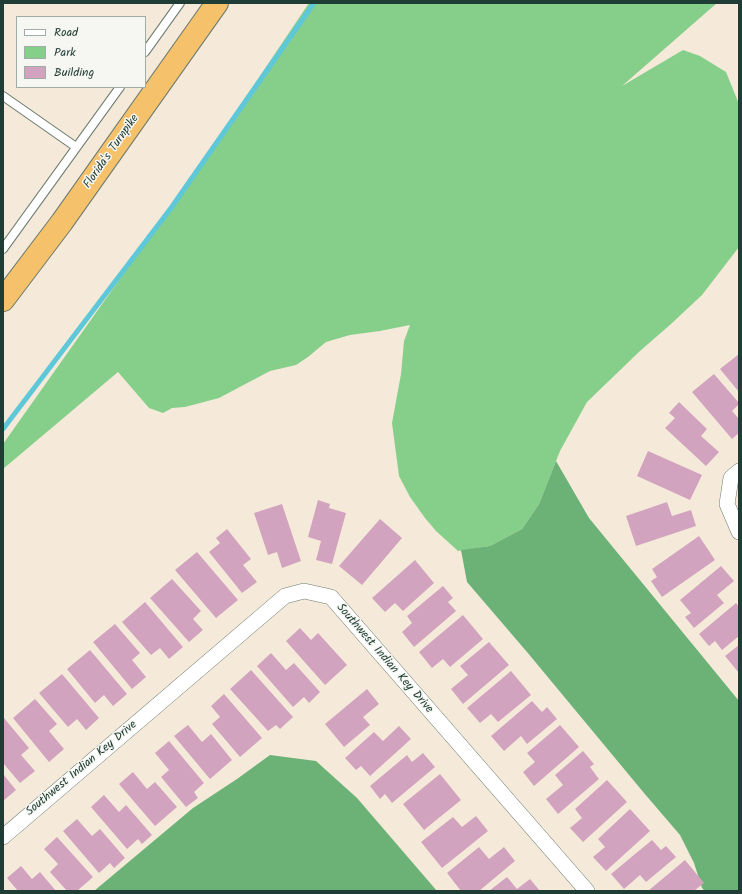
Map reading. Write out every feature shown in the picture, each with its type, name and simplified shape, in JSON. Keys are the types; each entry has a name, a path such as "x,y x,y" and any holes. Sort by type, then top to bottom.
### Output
{"highway":[{"name":"Florida's Turnpike","path":"3,300 62,222 217,3"}],"street":[{"path":"739,471 731,478 727,504 739,532"},
{"name":"Southwest Indian Key Drive","path":"3,837 285,596 304,591 331,598 587,891"}],"lane":[{"path":"146,51 180,3"},
{"path":"3,249 119,88"},
{"path":"3,96 76,147"}],"green space":[{"path":"309,3 717,3 622,86 683,50 700,56 726,72 739,104 739,247 702,295 640,351 587,402 560,451 539,504 522,529 490,546 458,551 436,531 425,518 410,497 399,476 392,423 401,374 404,341 410,325 350,335 326,342 296,365 270,371 219,398 185,407 172,408 163,413 149,408 118,372 3,469 3,444 192,177"},
{"path":"556,461 589,518 739,701 739,891 705,891 702,888 694,863 680,835 467,582 461,550 490,546 522,529 539,504"},
{"path":"270,755 316,761 357,798 437,891 94,891 193,808"}],"building":[{"path":"739,354 739,392 720,369"},
{"path":"714,374 739,403 732,411 739,419 739,433 732,439 692,392"},
{"path":"679,402 707,429 701,436 719,452 706,466 665,428 675,418 669,413"},
{"path":"648,451 702,475 690,500 637,476"},
{"path":"318,500 330,504 329,508 346,513 332,564 316,560 321,541 308,537"},
{"path":"667,502 672,516 691,510 696,526 636,546 626,516"},
{"path":"282,504 301,561 282,568 277,552 268,555 254,513"},
{"path":"380,519 402,538 362,585 339,566"},
{"path":"227,529 251,559 243,565 257,582 242,593 209,552 220,543 216,538"},
{"path":"699,536 715,560 662,597 651,581 657,577 652,569"},
{"path":"197,552 238,600 216,618 175,570"},
{"path":"415,560 434,583 403,611 395,603 385,612 372,598"},
{"path":"721,566 734,581 717,595 724,603 694,628 685,617 691,613 680,600"},
{"path":"172,579 201,611 193,619 203,630 189,642 150,598"},
{"path":"443,586 453,598 448,602 456,611 414,647 402,632 412,623 407,616"},
{"path":"145,602 183,647 169,659 160,648 151,655 122,622"},
{"path":"736,603 739,607 739,636 722,650 715,641 709,646 699,634"},
{"path":"463,615 483,639 450,667 443,659 432,668 419,652"},
{"path":"115,624 140,653 132,660 146,677 132,689 93,642"},
{"path":"300,628 311,640 318,633 347,665 325,685 286,641"},
{"path":"489,642 509,665 463,704 451,689 468,675 460,666"},
{"path":"739,645 739,673 725,656"},
{"path":"90,650 127,694 113,706 104,695 95,703 67,669"},
{"path":"271,653 286,670 294,663 320,692 309,703 304,697 293,707 257,666"},
{"path":"251,670 293,717 280,729 276,725 268,731 230,689"},
{"path":"511,671 531,695 498,722 491,714 480,723 467,708"},
{"path":"62,674 99,718 86,730 77,719 68,727 39,693"},
{"path":"367,689 379,704 363,717 370,725 344,747 325,724"},
{"path":"224,694 262,738 240,757 212,724 220,717 211,706"},
{"path":"35,699 57,724 49,731 64,749 49,762 13,718"},
{"path":"532,701 542,712 547,707 557,719 527,744 521,736 504,751 491,736"},
{"path":"4,718 29,748 21,755 35,771 20,783 3,763"},
{"path":"188,725 202,742 211,734 232,760 210,779 174,736"},
{"path":"560,725 579,747 534,786 523,772 535,762 527,753"},
{"path":"399,726 411,739 370,776 361,766 356,770 345,758 374,732 383,741"},
{"path":"169,741 204,783 194,792 198,798 186,807 161,777 169,770 155,753"},
{"path":"583,751 594,764 590,767 599,779 558,814 546,799 563,785 555,775"},
{"path":"423,753 435,767 392,803 385,794 380,799 370,786 407,755 412,762"},
{"path":"133,772 147,789 155,782 177,807 155,826 119,784"},
{"path":"3,774 16,790 3,801"},
{"path":"440,774 461,800 424,830 403,804"},
{"path":"607,780 627,802 583,842 570,828 582,818 575,809"},
{"path":"104,795 119,812 126,805 152,835 142,844 138,839 127,849 91,807"},
{"path":"630,809 650,831 606,871 593,857 605,847 598,839"},
{"path":"476,816 488,831 442,868 421,842 453,817 462,827"},
{"path":"77,819 92,836 100,829 125,858 114,868 110,863 99,873 63,831"},
{"path":"57,837 93,877 77,891 67,891 50,872 58,864 44,849"},
{"path":"652,840 661,850 666,846 676,857 646,882 640,875 624,889 611,874"},
{"path":"479,847 489,859 504,847 515,861 479,891 461,891 447,873"},
{"path":"685,860 704,883 694,891 648,891"},
{"path":"21,866 32,879 40,872 56,891 18,891 7,878"},
{"path":"507,877 517,889 530,879 540,891 489,891"}],"waterway":[{"path":"3,429 171,208 314,3"}]}
